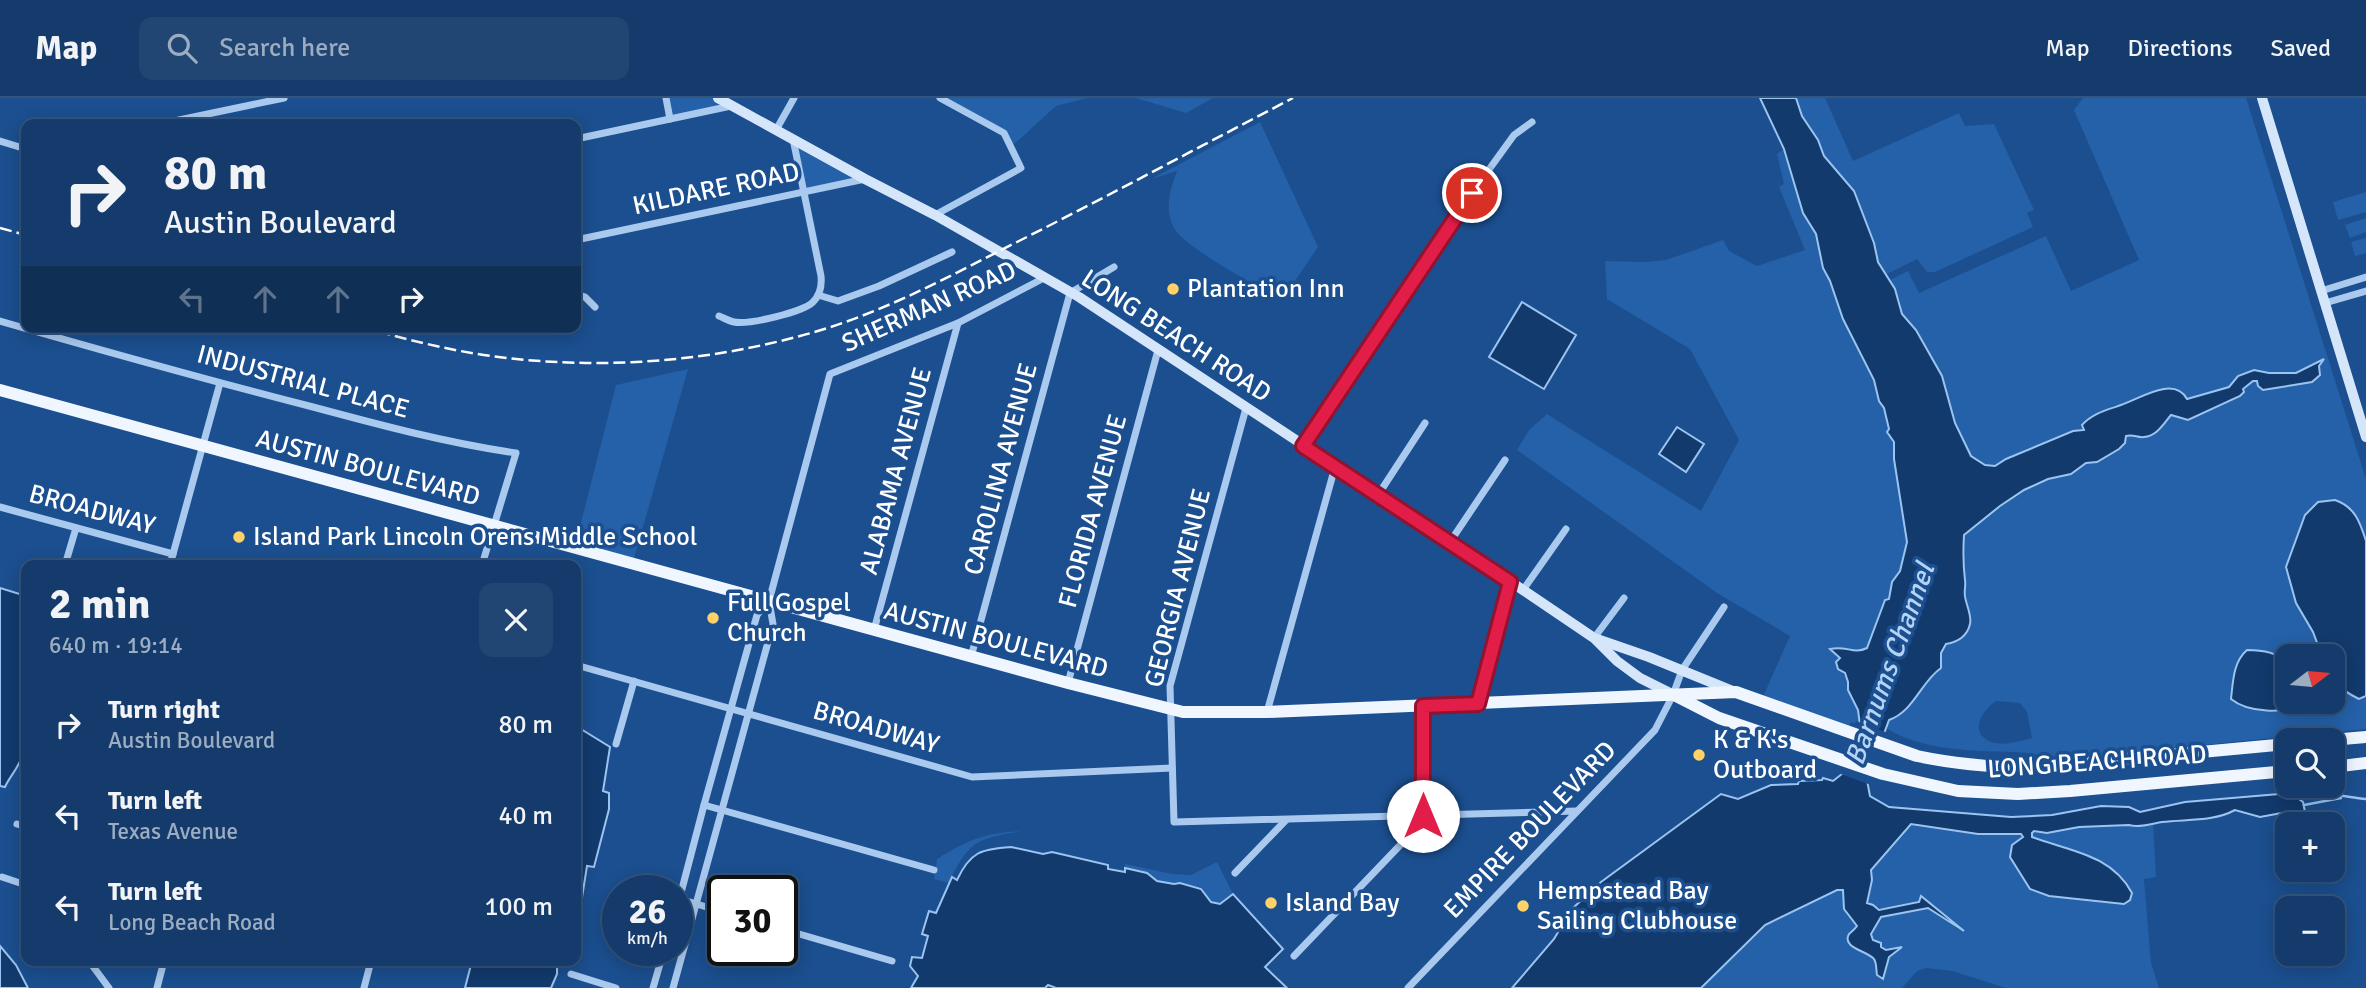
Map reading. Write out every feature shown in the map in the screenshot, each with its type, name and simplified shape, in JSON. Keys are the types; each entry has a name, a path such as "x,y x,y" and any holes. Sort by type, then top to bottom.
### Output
{"main road":[{"name":"LONG BEACH ROAD","path":"718,98 935,215 1070,293 1523,590 1594,638 1617,661 1640,678 1719,718 1883,774 1958,791 2018,794 2070,792 2275,772"},
{"path":"2262,98 2366,436"},
{"name":"AUSTIN BOULEVARD","path":"0,390 1171,710 1267,712 1673,695"},
{"name":"LONG BEACH ROAD","path":"1594,638 1735,692 1892,747 1946,762 2030,768 2275,745"},
{"name":"LONG BEACH ROAD","path":"1673,695 1735,692"},
{"path":"2345,739 2366,737"},
{"path":"2345,765 2366,763"}],"street":[{"path":"184,119 284,98"},
{"path":"666,98 670,119"},
{"path":"776,130 794,98"},
{"path":"935,215 1021,168 1003,133 940,98"},
{"path":"581,138 732,106"},
{"path":"1303,446 1459,211 1514,135 1532,122"},
{"path":"719,316 736,323 761,319 805,308 818,295 822,280 793,139"},
{"path":"0,141 21,147"},
{"name":"KILDARE ROAD","path":"581,239 865,179"},
{"path":"818,295 838,301 879,286 952,252"},
{"path":"1070,293 1114,267"},
{"path":"2321,291 2366,277"},
{"name":"SHERMAN ROAD","path":"769,601 830,374 958,323 1044,278"},
{"path":"2325,303 2366,291"},
{"name":"CAROLINA AVENUE","path":"971,657 1070,293"},
{"path":"581,296 595,307"},
{"name":"INDUSTRIAL PLACE","path":"0,321 21,327"},
{"name":"ALABAMA AVENUE","path":"874,630 958,323"},
{"name":"INDUSTRIAL PLACE","path":"42,333 219,383 416,434 472,447 516,453 494,525"},
{"name":"FLORIDA AVENUE","path":"1068,683 1158,350"},
{"path":"171,560 219,383"},
{"name":"GEORGIA AVENUE","path":"1246,408 1170,686 1174,822 1287,819"},
{"path":"1378,495 1424,423"},
{"path":"1450,542 1505,460"},
{"path":"1267,712 1335,467"},
{"name":"BROADWAY","path":"0,507 173,554"},
{"path":"484,560 494,525"},
{"path":"67,560 76,528"},
{"path":"1523,590 1566,529"},
{"path":"1478,704 1510,582"},
{"path":"1594,638 1624,598"},
{"path":"686,875 757,615 769,601"},
{"path":"673,988 773,624 769,601"},
{"name":"EMPIRE BOULEVARD","path":"1408,988 1655,730 1682,670 1724,607"},
{"name":"BROADWAY","path":"581,666 972,777 1172,768"},
{"path":"616,744 634,681"},
{"path":"1294,956 1406,839 1423,816 1423,706"},
{"path":"704,805 934,870"},
{"path":"1235,873 1287,819 1577,811"},
{"path":"17,824 21,825"},
{"path":"2,877 21,883"},
{"path":"693,904 707,908"},
{"path":"798,934 892,961"},
{"path":"93,966 109,988"},
{"path":"157,988 163,966"},
{"path":"363,988 370,966"},
{"path":"653,988 659,966"},
{"path":"571,974 616,988"}],"shaded area":[{"path":"668,98 713,98 725,105 672,116"},
{"path":"941,98 1087,98 1056,106 1011,147 1004,133"},
{"path":"1136,98 1213,98 1186,113"},
{"path":"1796,98 1825,98 1853,161 1959,113 1965,126 1994,124 2034,210 2027,213 2033,227 1935,272 1927,272 1917,259 1887,274 1878,262 1874,243 1824,156 1809,124 1802,116"},
{"path":"2083,98 2246,98 2366,479 2366,541 2352,511 2335,500 2305,515 2286,567 2296,603 2318,644 2275,644 2275,657 2241,655 2233,677 2231,699 2247,708 2275,708 2275,714 2345,714 2345,692 2359,699 2366,696 2366,729 2345,731 2345,728 2275,728 2275,738 2125,754 2063,757 1949,748 1900,736 1886,728 1889,720 1940,668 1941,653 1946,644 1956,643 1970,618 1963,562 1963,535 2024,490 2048,479 2071,474 2086,463 2101,460 2119,449 2126,436 2144,437 2153,434 2171,415 2189,420 2240,396 2243,389 2253,381 2257,381 2258,386 2320,373 2322,359 2296,373 2254,370 2238,376 2229,387 2187,399 2177,389 2148,393 2091,416 2083,427 2086,429 2084,430 2073,431 1995,466 1985,465 1971,456 1955,423 1942,376 1916,330 1902,314 1900,300 1890,280 1908,271 1919,293 2046,236 2071,291 2139,260 2074,110","holes":["1996,701 2020,703 2027,712 2032,738 2000,743 1989,741 1980,732 1980,720"]},
{"path":"1260,122 1318,247 1282,300 1192,246 1174,228 1169,206 1170,192 1177,171 1151,179"},
{"path":"797,143 859,178 805,190"},
{"path":"1784,149 1803,213 1816,234 1823,268 1884,408 1889,429 1887,432 1894,442 1894,459 1907,531 1908,542 1900,571 1892,582 1889,599 1867,648 1858,651 1831,650 1840,658 1836,662 1848,682 1848,690 1858,710 1860,725 1851,722 1848,729 1762,699 1790,636 1717,593 1517,450 1529,430 1547,414 1701,511 1739,440 1690,349 1607,299 1605,261 1666,260 1723,240 1729,251 1757,266 1805,250 1779,187 1784,184 1777,154"},
{"path":"2366,192 2366,212 2338,220 2333,202"},
{"path":"2366,218 2366,232 2350,238 2345,225"},
{"path":"2366,238 2366,253 2355,256 2351,242"},
{"path":"688,369 631,569 574,550 616,385"},
{"path":"2153,823 2156,877 2144,879 2151,963 2159,988 2006,988 1952,971 1926,968 1917,971 1902,988 1701,988 1765,925 1836,890 1843,890 1844,909 1857,926 1848,937 1850,946 1873,957 1876,969 1883,978 1889,957 1900,948 1886,950 1874,939 1872,931 1881,917 1928,908 1959,930 1960,927 1923,900 1895,909 1867,903 1872,881 1871,871 1911,824 1978,834 2022,834 2023,837 2012,845 2049,896 2083,899 2061,846 2031,837 2034,831 2047,833 2079,827 2137,827"},
{"path":"1022,831 994,836 976,844 963,858 949,883 934,879 937,859 959,846 987,835"},
{"path":"1217,862 1233,894 1220,904 1211,902 1201,889 1156,881 1147,873 1125,868 1125,864 1172,874 1191,875"}],"water":[{"name":"Barnums Channel","path":"1760,98 1796,98 1802,116 1818,140 1824,156 1854,191 1874,243 1878,262 1895,289 1902,314 1916,330 1942,376 1955,423 1971,456 1985,465 1995,466 2073,431 2084,430 2082,425 2095,415 2156,391 2174,389 2187,399 2229,387 2238,376 2254,370 2296,373 2324,359 2319,366 2320,375 2312,382 2263,390 2257,381 2253,381 2243,389 2244,392 2240,396 2188,420 2171,415 2160,429 2149,436 2126,436 2125,443 2119,449 2097,462 2086,463 2071,474 2048,479 2024,490 1964,535 1963,558 1965,594 1970,614 1969,629 1961,638 1946,644 1941,653 1941,668 1905,710 1889,720 1867,780 1870,796 1889,807 2011,817 2052,815 2101,806 2129,807 2140,812 2185,802 2275,794 2275,798 2298,798 2303,802 2305,812 2275,812 2275,814 2260,817 2235,810 2218,817 2141,826 2079,827 2032,833 2032,837 2088,856 2113,870 2132,893 2130,900 2124,904 2049,896 2030,889 2010,857 2012,845 2023,837 2021,834 1978,834 1911,824 1871,870 1872,880 1867,903 1879,910 1919,902 1921,896 1964,931 1928,908 1881,917 1871,934 1873,940 1881,943 1881,947 1886,950 1902,947 1889,957 1883,979 1877,975 1874,959 1849,943 1849,934 1857,926 1844,909 1843,890 1837,890 1765,925 1701,988 1512,988 1554,939 1572,909 1601,882 1721,794 1738,799 1771,785 1798,784 1799,781 1823,778 1833,781 1842,774 1860,725 1858,710 1848,690 1845,673 1838,669 1836,662 1840,658 1830,649 1858,651 1867,648 1885,600 1889,599 1892,582 1900,571 1907,542 1894,459 1894,442 1887,432 1889,429 1884,408 1879,401 1874,380 1843,319 1823,268 1816,234 1803,213 1784,149"},
{"path":"1522,302 1576,335 1544,389 1489,357"},
{"path":"1677,427 1704,444 1686,472 1659,454"},
{"path":"2335,500 2352,511 2366,541 2366,696 2359,699 2345,691 2345,644 2318,644 2296,603 2286,567 2305,515 2318,502"},
{"path":"0,588 21,594 21,754 5,787 0,786"},
{"path":"2247,650 2275,655 2275,711 2247,707 2231,699 2236,666"},
{"path":"581,729 610,747 603,791 609,793 609,809 594,867 587,866 581,904"},
{"path":"1011,847 1043,854 1052,852 1108,865 1108,869 1125,872 1125,868 1147,873 1157,881 1180,883 1201,889 1211,902 1220,904 1233,894 1283,949 1265,967 1287,988 1056,988 1048,985 1045,988 911,988 918,976 910,966 912,957 922,958 928,936 922,934 929,911 936,913 952,877 957,880 967,863 978,854"},
{"path":"0,946 16,965 28,988 0,988"},
{"path":"471,966 557,966 557,974 551,988 465,988"}],"pier":[{"path":"1856,721 1888,733 1870,781 1871,785 1838,773"}],"waterway":[{"path":"2300,799 2316,794 2366,799"},
{"path":"2304,805 2341,798"}],"railway":[{"path":"385,333 475,354 569,363 685,358 800,336 884,307 937,282 1293,98"},
{"path":"0,228 21,234"}],"place":[{"name":"Plantation Inn","path":"1173,289"},
{"name":"Island Park Lincoln Orens Middle School","path":"239,537"},
{"name":"Full Gospel Church","path":"713,618"},
{"name":"K & K's Outboard","path":"1699,755"},
{"name":"Island Bay","path":"1271,903"},
{"name":"Hempstead Bay Sailing Clubhouse","path":"1523,906"}],"route":[{"path":"1423,816 1423,706 1478,704 1510,582 1303,446 1472,193"}]}
